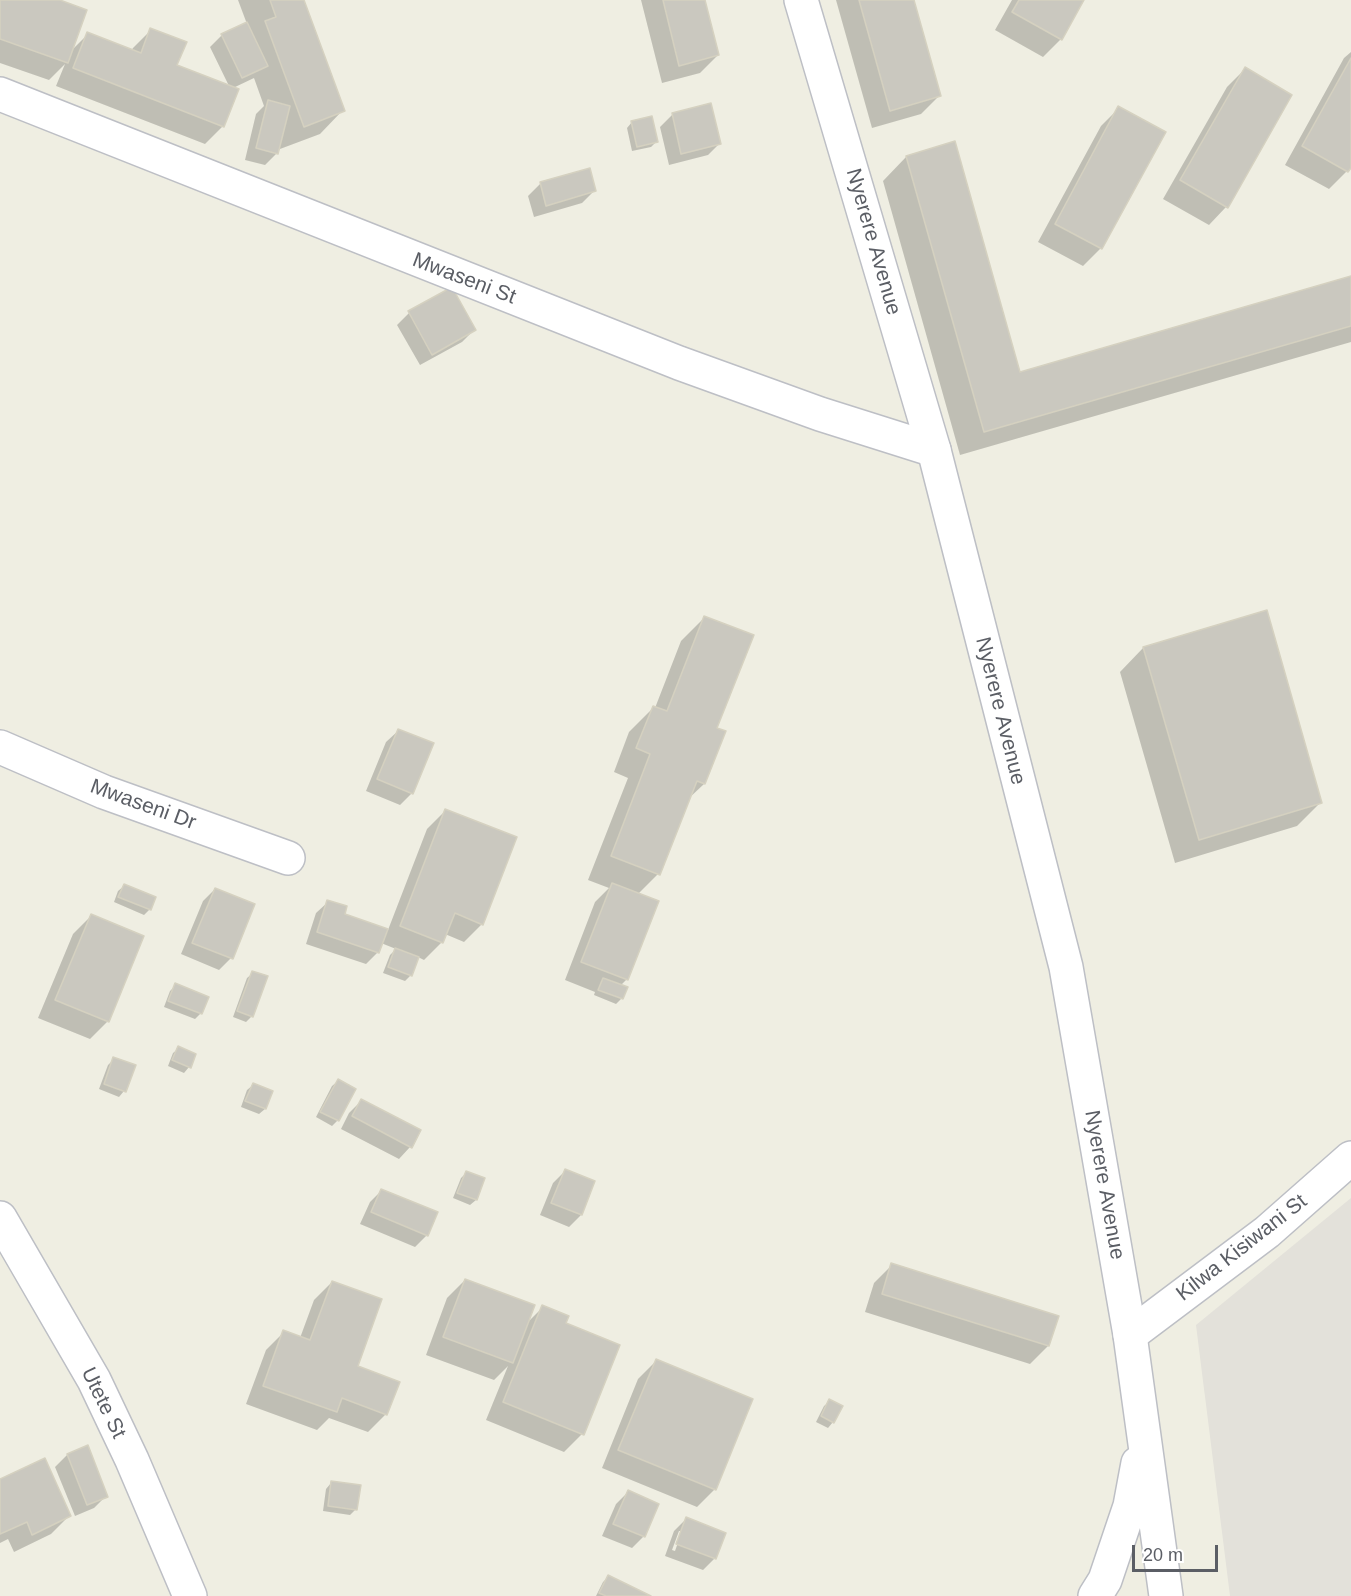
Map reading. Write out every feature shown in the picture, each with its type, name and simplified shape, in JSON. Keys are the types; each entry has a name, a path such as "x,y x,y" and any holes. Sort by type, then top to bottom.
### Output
{"street":[{"name":"Nyerere Avenue","path":"801,0 934,450 1066,967 1130,1335 1166,1596"},
{"name":"Mwaseni St","path":"0,94 679,363 820,414 934,450"},
{"name":"Mwaseni Dr","path":"0,747 104,792 288,858"},
{"name":"Kilwa Kisiwani St","path":"1130,1335 1267,1232 1351,1158"},
{"name":"Utete St","path":"0,1218 94,1380 132,1460 190,1596"},
{"path":"1095,1596 1105,1580 1130,1506 1143,1434"}],"shaded area":[{"path":"1351,1198 1351,1596 1230,1596 1196,1325"}],"building":[{"path":"0,0 60,0 87,10 68,63 0,39"},
{"path":"270,0 304,0 345,111 304,127 265,21 276,17"},
{"path":"663,0 705,0 719,55 679,66"},
{"path":"859,0 914,0 941,96 890,111"},
{"path":"1019,0 1084,0 1062,40 1012,12"},
{"path":"247,22 268,66 242,78 221,34"},
{"path":"150,28 187,42 177,65 239,89 224,127 73,68 87,32 141,53"},
{"path":"1351,58 1351,168 1348,172 1302,146"},
{"path":"1245,67 1292,95 1228,208 1180,180"},
{"path":"268,100 290,106 278,154 256,148"},
{"path":"711,103 721,144 681,154 672,113"},
{"path":"1118,106 1166,132 1102,249 1055,224"},
{"path":"652,116 658,142 637,147 631,121"},
{"path":"955,141 1020,372 1351,276 1351,326 984,432 906,156"},
{"path":"590,168 596,191 546,206 540,182"},
{"path":"452,287 476,330 432,355 408,311"},
{"path":"1267,610 1322,803 1199,840 1143,647"},
{"path":"704,616 754,635 717,728 726,731 705,784 697,781 660,875 611,856 650,754 636,748 653,706 667,711"},
{"path":"398,729 434,743 413,794 377,779"},
{"path":"445,809 517,837 483,925 455,913 443,943 400,926"},
{"path":"612,883 659,901 628,980 581,962"},
{"path":"124,884 156,897 151,910 118,897"},
{"path":"215,888 255,904 233,959 192,943"},
{"path":"327,900 347,906 345,914 388,929 379,953 317,932"},
{"path":"91,914 144,936 109,1022 55,1000"},
{"path":"395,948 419,957 412,976 388,967"},
{"path":"252,971 268,976 253,1017 237,1011"},
{"path":"603,978 628,987 623,999 598,990"},
{"path":"175,983 209,997 202,1014 168,1001"},
{"path":"178,1046 196,1054 191,1068 172,1060"},
{"path":"113,1057 136,1065 126,1092 104,1084"},
{"path":"338,1079 356,1089 339,1121 320,1112"},
{"path":"253,1083 273,1091 266,1109 245,1101"},
{"path":"361,1099 421,1130 412,1148 352,1116"},
{"path":"565,1169 595,1181 582,1215 551,1203"},
{"path":"466,1171 485,1178 477,1200 457,1193"},
{"path":"381,1189 438,1212 428,1236 371,1212"},
{"path":"891,1263 1059,1316 1049,1346 882,1294"},
{"path":"465,1279 535,1305 513,1363 443,1337"},
{"path":"332,1281 382,1299 358,1366 400,1382 387,1415 342,1398 337,1412 263,1386 283,1330 310,1340"},
{"path":"542,1305 569,1316 566,1323 620,1345 584,1435 503,1402"},
{"path":"656,1359 753,1399 716,1490 618,1450"},
{"path":"829,1399 843,1406 834,1423 821,1416"},
{"path":"88,1445 108,1497 87,1505 67,1454"},
{"path":"45,1458 71,1516 32,1535 27,1522 0,1534 0,1479"},
{"path":"331,1481 361,1485 357,1510 328,1506"},
{"path":"628,1490 659,1504 645,1537 613,1524"},
{"path":"686,1517 726,1533 716,1559 676,1544"},
{"path":"608,1575 651,1596 606,1596 599,1593"}]}
